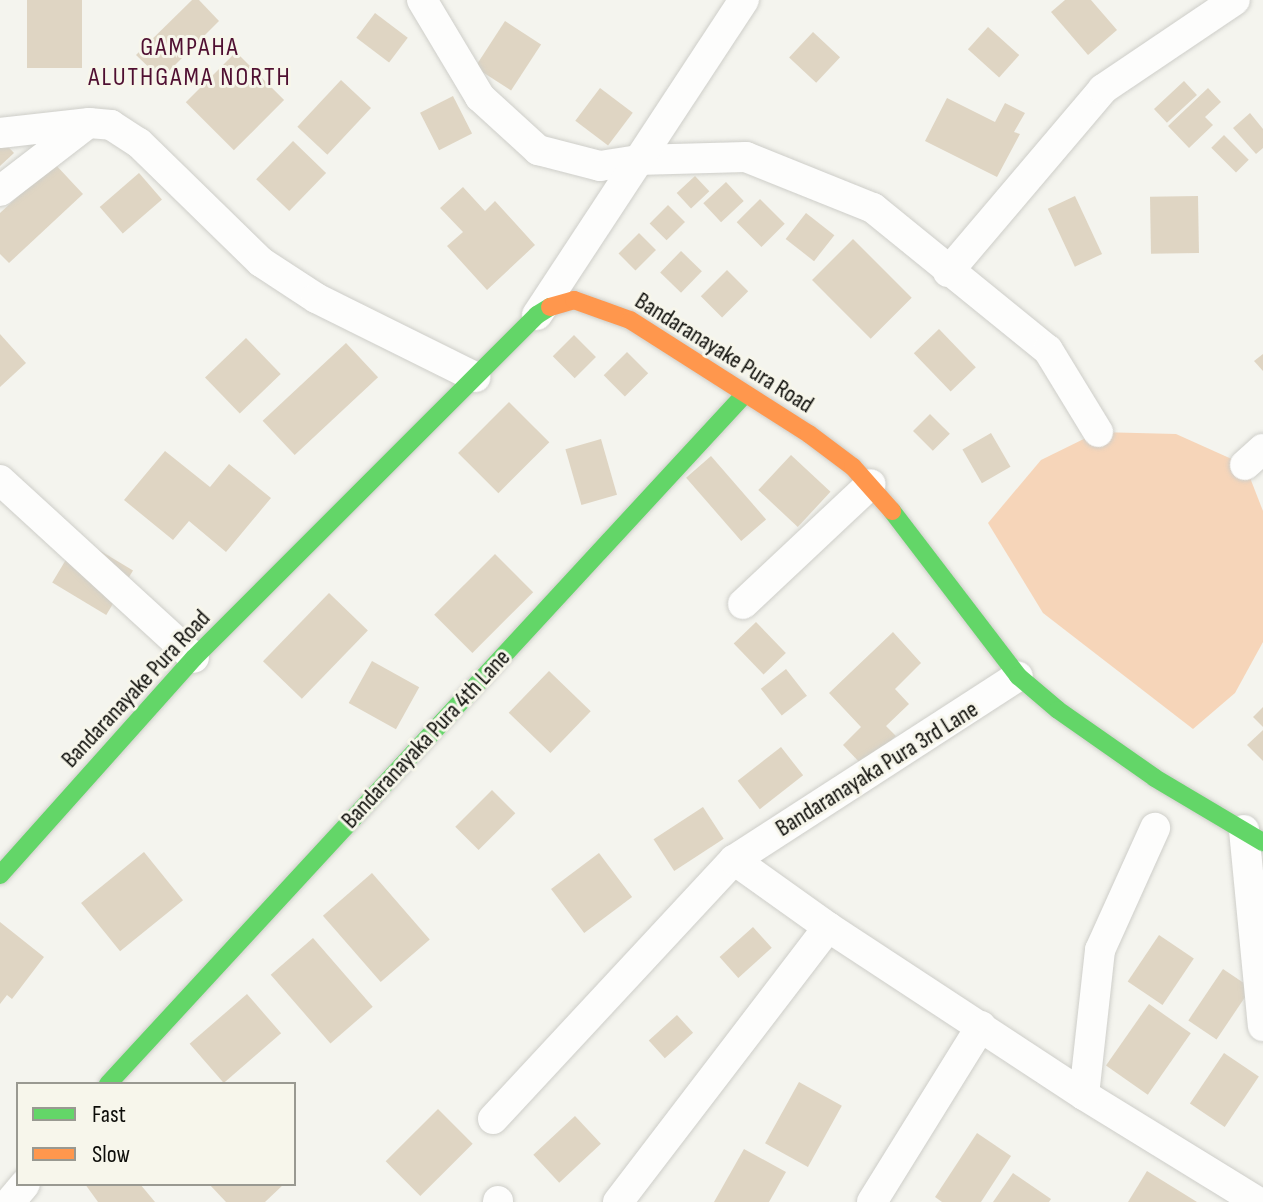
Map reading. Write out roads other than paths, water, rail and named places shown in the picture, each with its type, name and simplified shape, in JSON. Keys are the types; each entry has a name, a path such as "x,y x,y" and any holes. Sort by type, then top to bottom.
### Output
{"street":[{"path":"422,0 480,97 538,150 600,166 637,160 746,157 873,208 948,272 1048,350 1098,432"},
{"path":"537,315 744,0"},
{"path":"948,272 1103,89 1235,0"},
{"path":"0,191 89,123"},
{"path":"0,133 89,123 111,125 139,143 261,262 305,291 475,377"},
{"name":"Bandaranayake Pura Road","path":"0,875 194,658 537,315 556,303 574,300 630,320 809,434 871,484 1018,676 1058,710 1155,778 1254,836"},
{"name":"Bandaranayaka Pura 4th Lane","path":"110,1082 745,394"},
{"path":"0,480 194,658"},
{"path":"743,604 871,484"},
{"name":"Bandaranayaka Pura 3rd Lane","path":"493,1119 734,860 1018,676"},
{"path":"1084,1095 1100,950 1155,828"},
{"path":"1254,836 1263,1026"},
{"path":"734,860 828,927 1084,1095 1258,1202"},
{"path":"618,1202 828,927"},
{"path":"872,1202 981,1026"},
{"path":"10,1202 23,1186"}],"district":[{"name":"GAMPAHA ALUTHGAMA NORTH","path":"190,63"}]}
